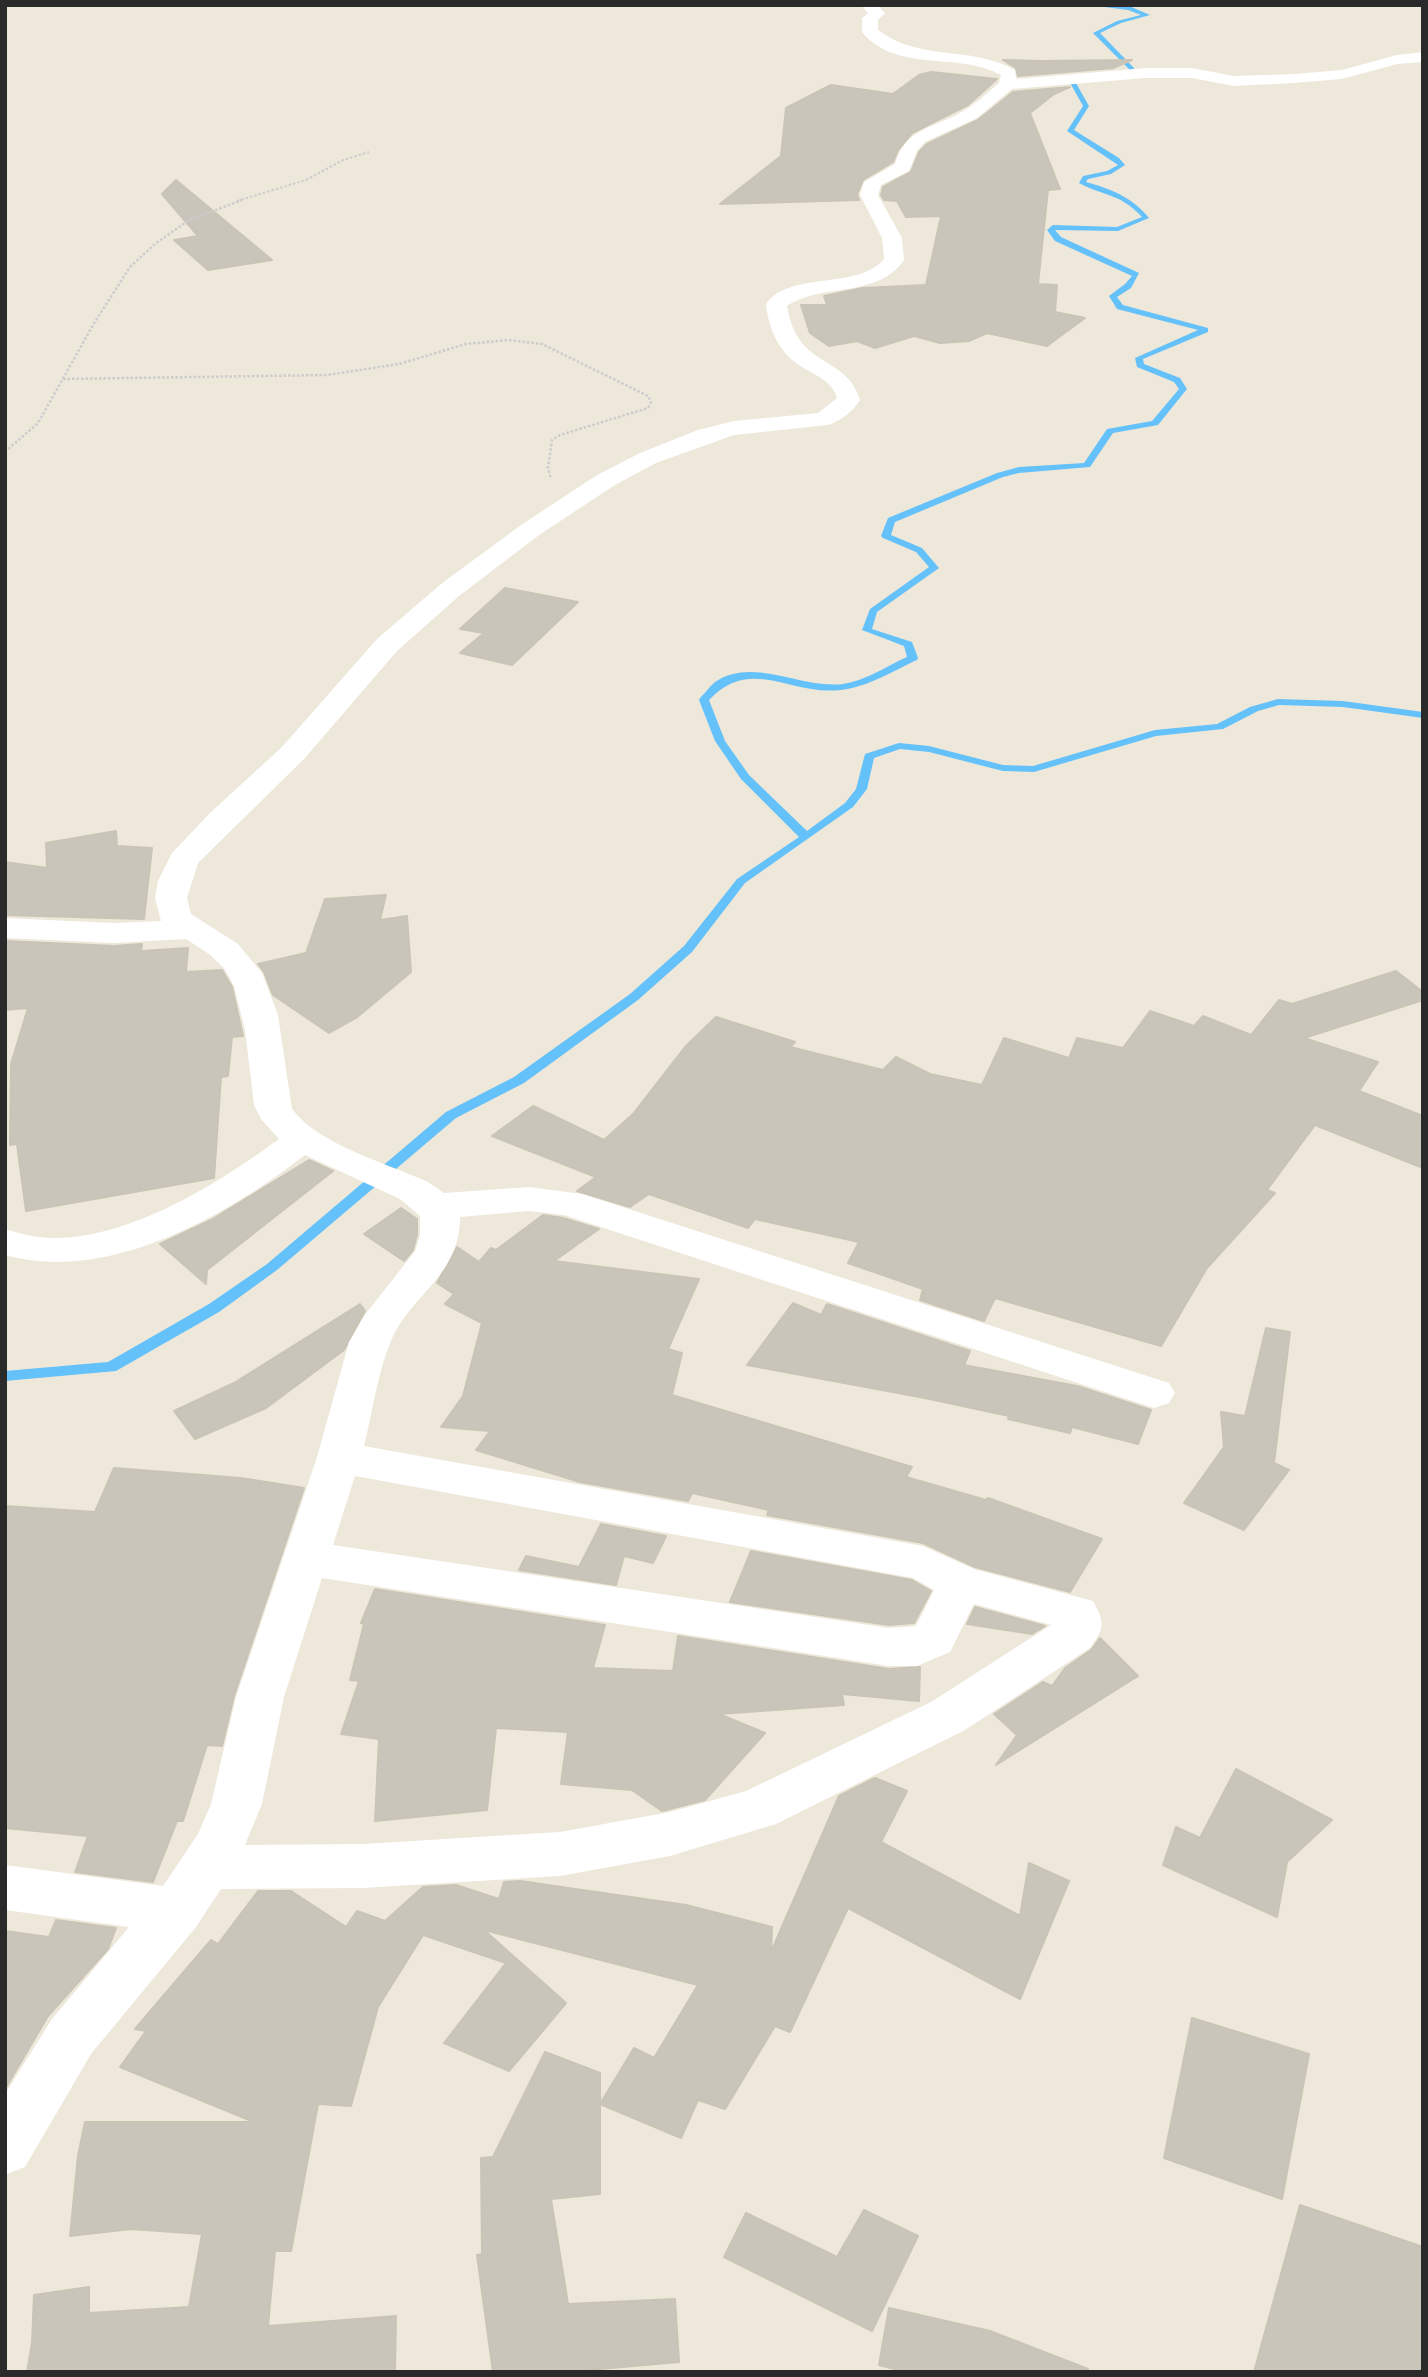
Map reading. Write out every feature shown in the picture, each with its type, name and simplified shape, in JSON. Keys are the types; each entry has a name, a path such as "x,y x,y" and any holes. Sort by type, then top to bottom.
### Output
{"street":[{"path":"867,9 870,32 876,38 916,55 999,67 1009,73 1007,85"},
{"path":"5,2148 81,2023 177,1911 208,1867 231,1819 247,1767 259,1700 339,1457 371,1340 435,1254 439,1236 440,1216 423,1197 314,1144 287,1127 274,1112 265,1044 252,987 241,966 225,950 176,919 172,911 174,881 183,860 222,819 293,753 387,645 450,590 559,510 606,480 688,441 734,428 820,420 839,411 849,400 848,389 794,349 779,325 776,304 791,293 875,277 892,267 897,259 894,244 870,195 873,183 903,167 908,150 919,138 971,114 1007,85 1148,73 1196,73 1233,80 1330,76 1359,72 1394,58 1423,57"},
{"path":"5,928 114,933 192,929"},
{"path":"5,1242 20,1248 61,1250 101,1246 139,1235 314,1144"},
{"path":"423,1197 568,1202 824,1288 1154,1393"},
{"path":"208,1867 363,1866 560,1854 670,1834 758,1809 948,1716 1080,1628 1080,1620 1076,1614 961,1583 923,1563 339,1457"},
{"path":"306,1558 889,1647 916,1647 933,1639 961,1583"},
{"path":"5,1887 177,1911"}],"path":[{"path":"5,452 38,423 93,325 130,267 155,244 190,220 222,206 306,180 343,160 369,152"},
{"path":"63,379 327,375 399,364 466,344 509,340 542,344 648,396 651,402 648,408 560,435 552,440 548,468 559,510"},
{"path":"5,514 5,524"}],"building":[{"path":"1003,60 1132,60 1113,68 1018,76 1016,68"},
{"path":"931,72 997,79 968,105 912,133 898,150 893,162 863,180 857,194 859,200 720,204 781,156 786,108 831,85 893,94 919,75"},
{"path":"1070,87 1054,94 1030,113 1060,189 1048,190 1038,284 1057,285 1055,312 1085,318 1047,346 987,333 969,341 940,343 914,336 875,348 857,341 829,346 810,333 801,305 827,305 824,296 863,288 926,285 941,216 906,217 897,201 884,200 881,195 883,187 911,172 919,152 927,144 978,120 1013,92"},
{"path":"176,180 272,260 208,270 174,240 198,236 162,194"},
{"path":"505,588 578,602 512,665 460,653 484,633 460,629"},
{"path":"116,831 117,846 152,848 144,919 5,915 5,862 47,868 46,843"},
{"path":"386,895 380,920 407,916 411,972 356,1018 329,1033 273,995 258,964 306,953 325,899"},
{"path":"5,941 114,946 142,944 141,951 188,948 186,972 222,970 232,987 243,1036 232,1037 228,1076 221,1077 214,1178 26,1211 17,1144 10,1145 11,1064 28,1008 5,1010"},
{"path":"1396,971 1423,992 1423,1000 1304,1038 1378,1062 1359,1091 1423,1116 1423,1168 1315,1125 1267,1190 1275,1193 1207,1268 1161,1346 995,1298 984,1321 920,1300 923,1289 848,1263 859,1242 755,1219 748,1228 649,1194 630,1207 577,1191 596,1177 492,1136 533,1106 604,1140 633,1114 685,1047 716,1017 795,1042 790,1047 883,1070 896,1057 930,1074 982,1085 1004,1038 1069,1058 1077,1038 1123,1048 1150,1011 1194,1026 1203,1016 1251,1035 1279,1000 1292,1004"},
{"path":"309,1160 333,1171 207,1270 206,1284 160,1244 211,1220"},
{"path":"401,1208 417,1219 413,1250 404,1261 364,1234"},
{"path":"543,1215 599,1229 554,1261 699,1279 668,1349 682,1353 672,1395 912,1467 906,1477 986,1500 988,1498 1102,1539 1070,1592 975,1567 923,1543 767,1515 769,1510 692,1493 688,1501 580,1482 476,1450 490,1431 441,1427 463,1396 482,1323 445,1304 454,1294 437,1283 457,1247 479,1262 491,1248 496,1250"},
{"path":"793,1303 821,1315 827,1304 970,1351 964,1365 1077,1386 1151,1410 1138,1444 1072,1427 1070,1433 1008,1419 1009,1416 925,1398 747,1365"},
{"path":"360,1304 365,1311 344,1350 266,1408 195,1439 174,1411 234,1383"},
{"path":"1266,1328 1290,1332 1274,1463 1289,1470 1244,1530 1184,1503 1224,1447 1221,1412 1245,1416"},
{"path":"114,1468 241,1478 304,1488 234,1696 222,1746 207,1745 183,1821 177,1821 153,1882 75,1872 88,1836 5,1828 5,1506 95,1512"},
{"path":"601,1524 666,1536 653,1563 624,1556 616,1585 519,1570 526,1556 579,1567"},
{"path":"751,1551 912,1580 931,1591 914,1623 889,1625 730,1602"},
{"path":"375,1589 605,1625 593,1668 673,1671 678,1636 889,1669 920,1667 919,1701 842,1694 844,1705 719,1714 765,1733 705,1800 662,1811 632,1790 561,1784 568,1732 496,1728 487,1810 375,1821 379,1739 341,1734 359,1681 350,1680 364,1624 361,1623"},
{"path":"975,1607 1045,1626 1032,1634 967,1624"},
{"path":"1100,1638 1138,1676 996,1765 1017,1735 994,1714 1043,1682 1052,1686 1065,1668 1091,1650"},
{"path":"1236,1769 1332,1820 1287,1862 1277,1917 1163,1865 1176,1827 1200,1838"},
{"path":"875,1778 907,1791 881,1842 1020,1916 1029,1863 1069,1881 1020,1999 848,1908 790,2032 775,2026 725,2109 698,2100 681,2138 600,2104 634,2048 654,2058 698,1985 484,1930 566,2003 509,2071 444,2043 506,1963 423,1935 378,2007 351,2106 318,2104 291,2251 275,2251 268,2326 396,2316 395,2372 27,2372 32,2343 34,2295 89,2287 89,2313 189,2307 202,2234 131,2229 70,2236 78,2156 85,2122 254,2122 120,2067 146,2031 135,2029 211,1940 218,1944 258,1891 291,1891 346,1927 357,1911 385,1921 423,1887 456,1885 499,1899 504,1882 520,1881 686,1905 772,1927 771,1952 839,1796"},
{"path":"56,1920 116,1928 108,1949 48,2016 5,2089 5,1931 49,1937"},
{"path":"1192,2018 1309,2054 1282,2199 1164,2158"},
{"path":"545,2052 600,2073 600,2194 551,2199 568,2304 675,2299 679,2362 566,2372 493,2372 477,2255 482,2254 481,2158 493,2157"},
{"path":"1300,2205 1423,2247 1423,2372 1254,2372"},
{"path":"864,2210 918,2236 872,2331 724,2257 746,2213 837,2257"},
{"path":"889,2308 990,2331 1088,2369 1087,2372 906,2372 879,2365"}],"waterway":[{"path":"1092,5 1129,8 1147,15 1119,22 1096,33 1132,69 1132,75 1120,78"},
{"path":"806,837 745,777 720,741 704,700 718,685 734,677 751,675 824,688 843,687 869,679 913,658 908,644 867,630 873,611 934,568 919,550 886,536 891,520 1000,475 1019,470 1087,465 1110,431 1155,423 1183,389 1177,380 1140,365 1139,358 1205,330 1120,307 1113,296 1128,286 1136,275 1058,239 1051,230 1053,227 1118,229 1146,218 1137,208 1113,192 1082,183 1085,177 1109,173 1122,165 1117,159 1070,131 1086,106 1072,81 1086,80"},
{"path":"806,837 849,805 861,789 869,756 899,746 929,749 1003,768 1034,769 1155,733 1219,727 1254,709 1278,702 1343,704 1423,715"},
{"path":"5,1376 111,1367 214,1308 272,1267 451,1115 519,1080 634,997 688,949 741,881 806,837"}]}
